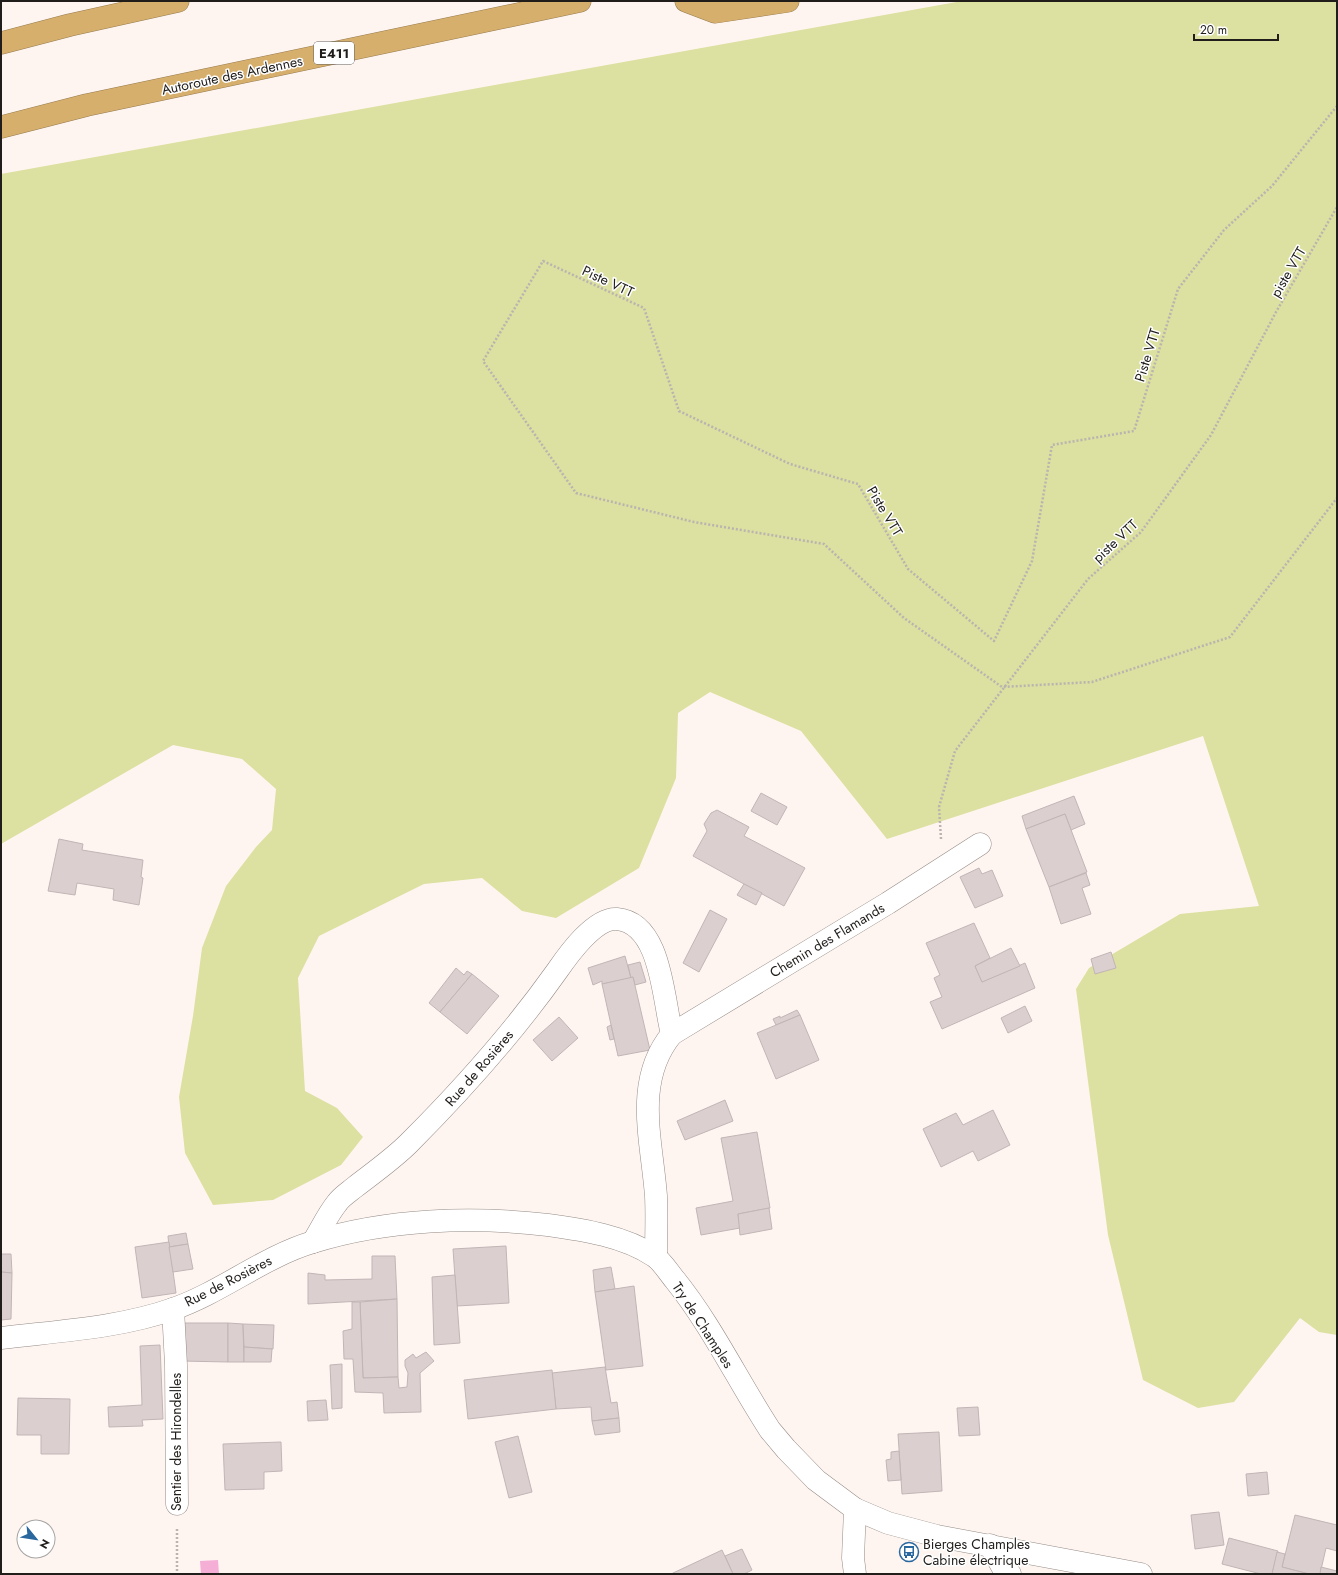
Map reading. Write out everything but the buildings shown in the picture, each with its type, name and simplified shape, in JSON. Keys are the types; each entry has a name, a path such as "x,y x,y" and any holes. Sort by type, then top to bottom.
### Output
{"highway":[{"path":"1,44 70,25 178,1"},
{"name":"Autoroute des Ardennes","path":"1,127 87,105 580,1"},
{"path":"686,1 715,12 788,1"}],"street":[{"name":"Chemin des Flamands","path":"672,1034 875,911 980,844"},
{"name":"Rue de Rosières","path":"1,1338 126,1321 173,1309 211,1291 260,1264 313,1242 337,1202 407,1144 457,1094 511,1032 573,947 601,924 616,919 632,923 644,935 654,952 672,1034"},
{"path":"656,1257 656,1196 647,1122 649,1093 655,1066 663,1045 672,1034"},
{"name":"Try de Champles","path":"313,1242 380,1227 452,1220 515,1222 585,1230 625,1242 656,1257 689,1297 770,1430 786,1450 816,1480 855,1510 888,1523 937,1536 1141,1574"},
{"name":"Sentier des Hirondelles","path":"173,1309 176,1365 177,1504"},
{"path":"855,1510 853,1558 855,1574"},
{"path":"990,1545 1003,1568 1010,1574"}],"path":[{"name":"Piste VTT","path":"1002,687 904,618 824,544 694,522 576,493 483,361 543,261 644,308 679,411 790,464 858,484 908,569 994,641 1032,561 1052,445 1134,431 1178,289 1224,230 1272,186 1337,106"},
{"name":"piste VTT","path":"944,867 939,807 955,751 1002,687 1088,579 1141,532 1211,435 1276,312 1337,207"},
{"path":"1002,687 1092,682 1230,637 1337,498"},
{"name":"Sentier des Hirondelles","path":"177,1504 177,1574"}],"green space":[{"path":"962,1 1337,1 1337,1335 1319,1332 1300,1318 1234,1402 1198,1408 1143,1380 1108,1235 1076,989 1089,968 1180,914 1259,906 1203,736 887,839 801,731 710,692 678,713 676,778 639,868 556,918 522,911 482,878 424,884 319,936 298,978 305,1091 337,1108 363,1137 341,1165 273,1200 213,1205 185,1153 179,1097 193,1016 202,948 226,886 256,847 272,830 276,789 242,759 173,745 1,844 1,174"}],"shaded area":[{"path":"218,1560 219,1574 201,1574 200,1561"}],"place":[{"name":"Bierges Champles Cabine électrique","path":"909,1552"}]}
